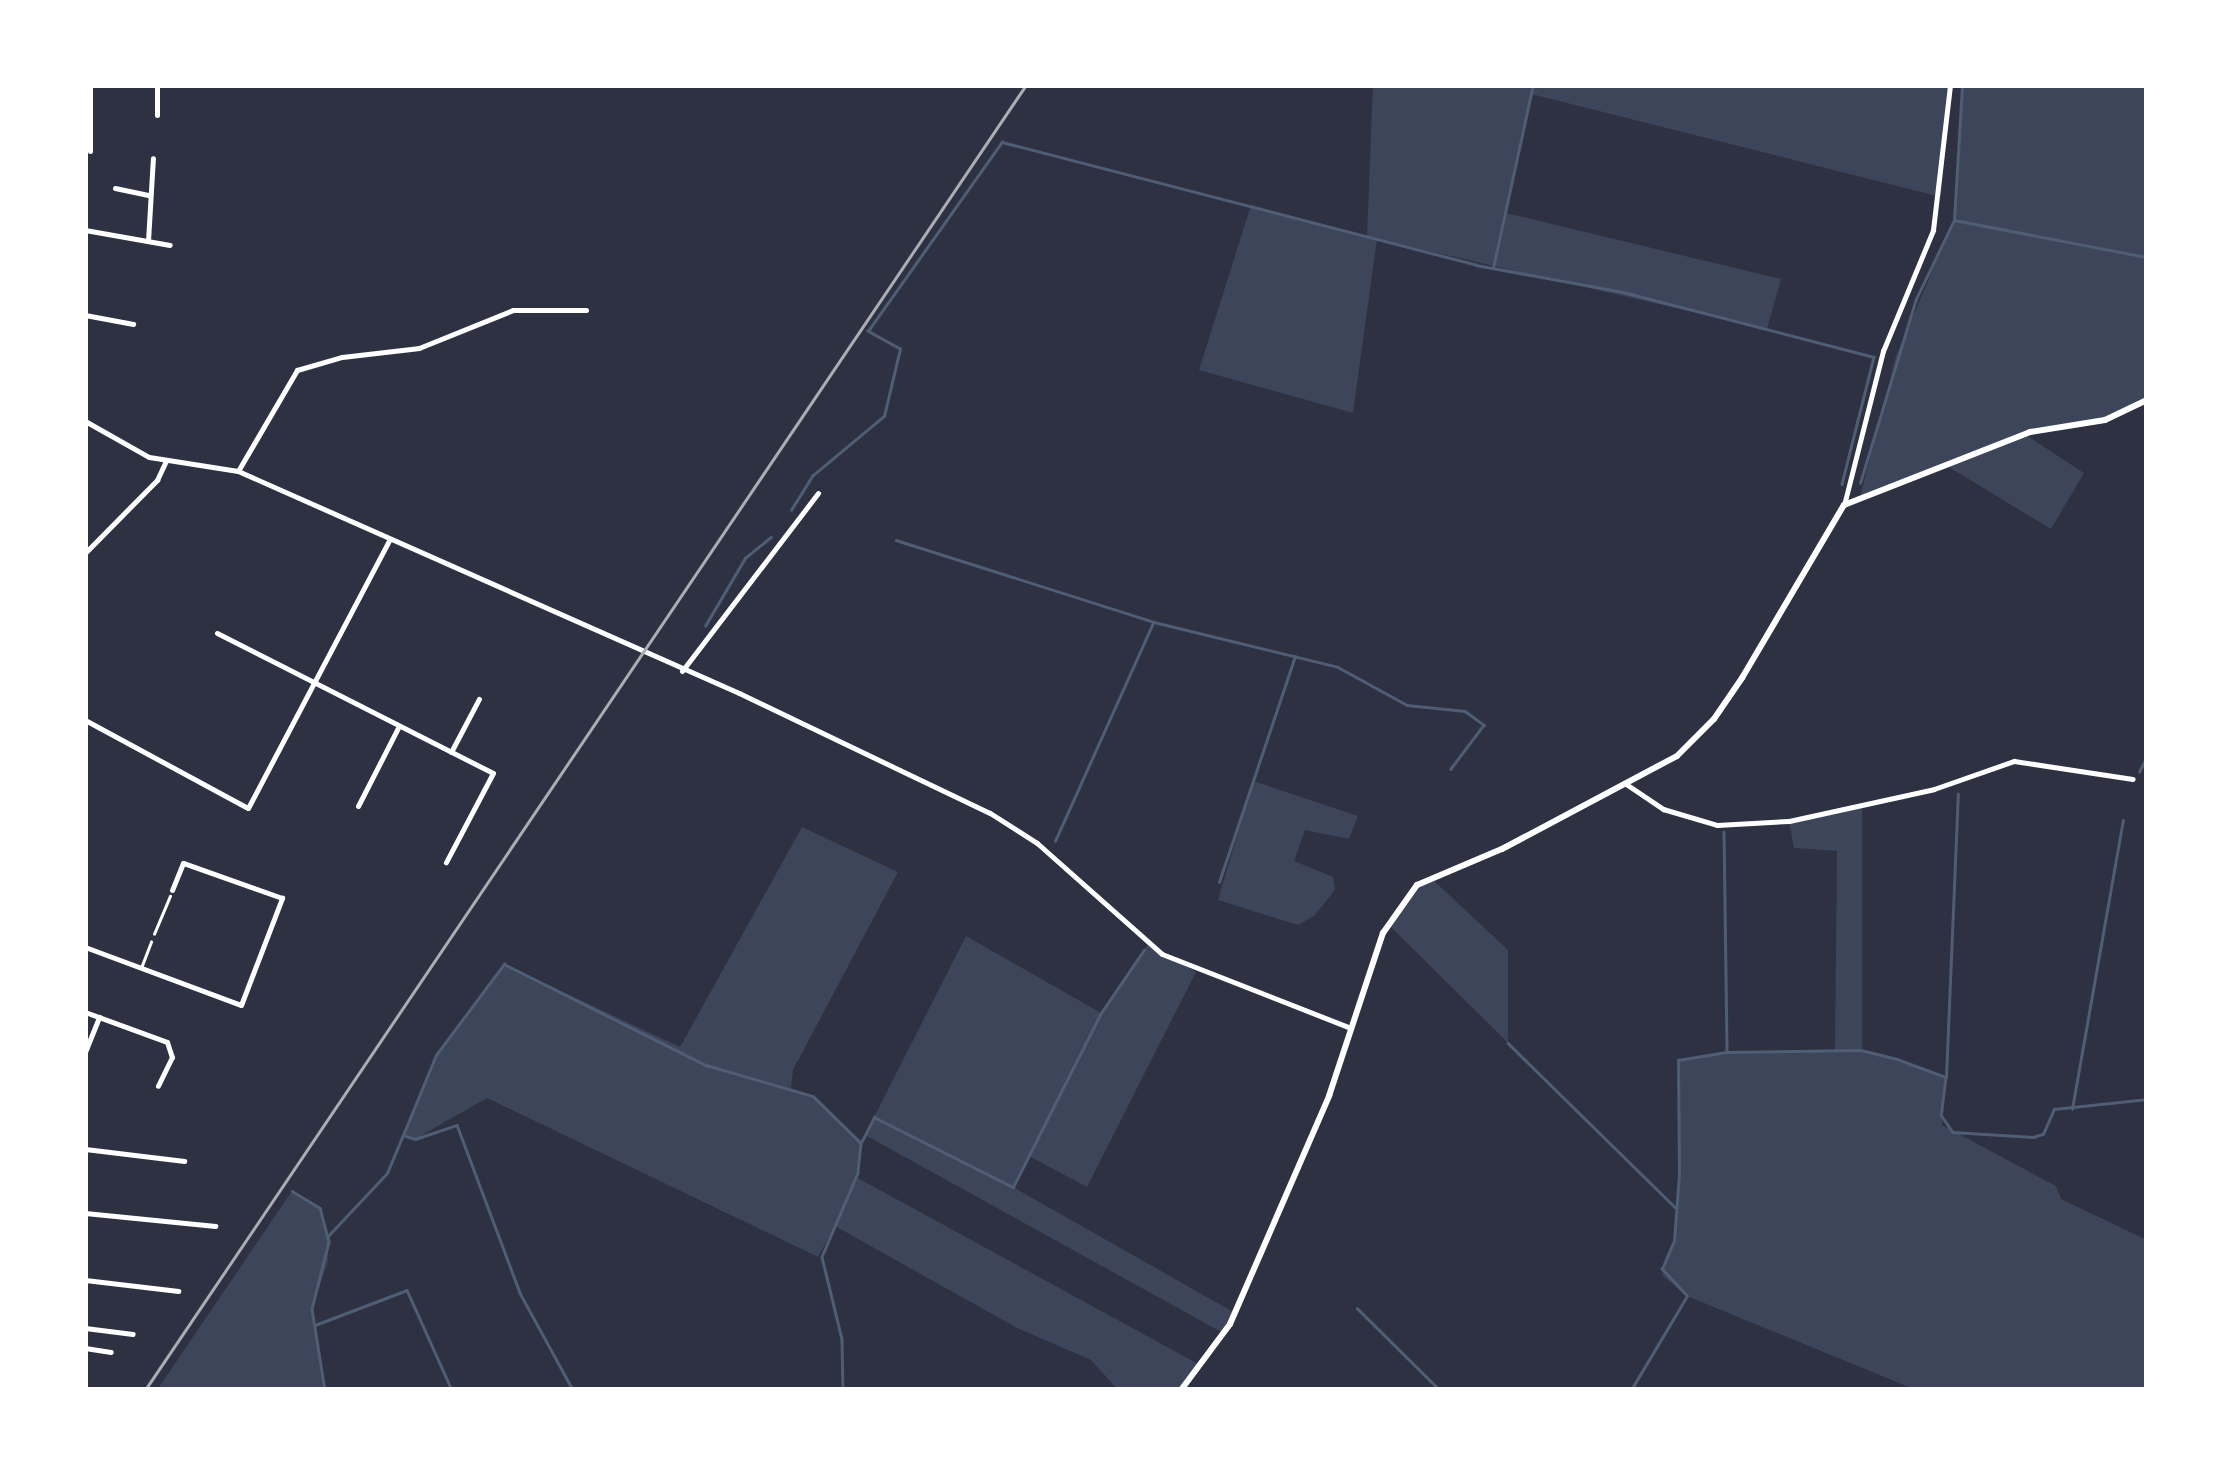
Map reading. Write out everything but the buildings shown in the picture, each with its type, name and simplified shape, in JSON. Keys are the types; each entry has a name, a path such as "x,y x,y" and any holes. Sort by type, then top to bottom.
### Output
{"street":[{"path":"90,85 90,151"},
{"path":"156,85 157,115"},
{"path":"1181,1390 1230,1324 1329,1096 1383,933 1417,885 1677,756 1714,719 1830,522 1844,505 1883,351 1936,219 1950,85"},
{"path":"148,241 152,158"},
{"path":"115,188 149,194"},
{"path":"85,230 170,245"},
{"path":"238,472 297,370 342,357 419,348 513,310 586,310"},
{"path":"85,315 133,324"},
{"path":"1844,505 2030,432 2105,420 2147,400"},
{"path":"85,421 166,460 238,472 990,813 1036,843 1148,944 1196,972 1351,1028"},
{"path":"85,554 157,480 166,460"},
{"path":"682,672 818,493"},
{"path":"85,720 248,808 390,540"},
{"path":"217,633 492,773 446,862"},
{"path":"451,752 479,699"},
{"path":"358,806 399,726"},
{"path":"1626,784 1663,809 1717,824 1789,821 1934,789 2014,762 2133,779"},
{"path":"85,947 241,1005 282,898 183,863 172,890"},
{"path":"85,1012 170,1045 158,1086"},
{"path":"85,1052 99,1017"},
{"path":"85,1149 184,1162"},
{"path":"85,1213 215,1226"},
{"path":"85,1280 178,1291"},
{"path":"85,1328 133,1334"},
{"path":"85,1348 111,1352"}],"lane":[{"path":"140,970 151,942"}],"path":[{"path":"151,942 172,890"}],"shaded area":[{"path":"1373,85 1950,85 1941,197 1531,94 1506,213 1781,279 1767,329 1377,239 1353,413 1199,370 1251,205 1367,236"},
{"path":"1962,85 2147,85 2147,400 2105,420 2026,435 2084,473 2051,529 1947,466 1860,497 1896,356 1954,220"},
{"path":"1253,781 1358,816 1349,839 1305,830 1294,861 1333,877 1335,890 1314,916 1298,925 1218,900"},
{"path":"1862,805 1862,1050 1946,1077 1942,1125 2056,1186 2061,1199 2147,1240 2147,1390 1916,1390 1687,1296 1662,1275 1674,1241 1679,1174 1678,1060 1727,1052 1835,1051 1837,851 1794,848 1789,821"},
{"path":"802,827 898,872 793,1070 791,1088 813,1096 861,1143 856,1177 1200,1365 1181,1390 1118,1390 1091,1360 1017,1328 835,1226 818,1257 487,1098 415,1139 403,1135 436,1055 504,964 680,1047"},
{"path":"1432,879 1508,950 1508,1043 1389,925 1417,885"},
{"path":"966,936 1101,1013 1148,944 1196,972 1087,1187 1029,1156 1013,1187 1235,1313 1223,1333 865,1135"},
{"path":"292,1191 320,1208 327,1237 328,1261 312,1309 325,1390 157,1390"}],"waterway":[{"path":"1493,268 1533,85"},
{"path":"1860,483 1916,299 1954,220 1962,85"},
{"path":"791,510 812,476 884,416 900,349 868,331 1002,142 1476,265 1623,292 1874,357 1842,484"},
{"path":"1954,220 2147,257"},
{"path":"705,626 745,558 771,537"},
{"path":"896,540 1154,622 1338,667 1407,705 1465,711 1484,725 1451,769"},
{"path":"1055,841 1153,623"},
{"path":"1219,882 1295,656"},
{"path":"2139,772 2147,756"},
{"path":"1946,1077 1958,794"},
{"path":"2072,1109 2123,820"},
{"path":"1724,832 1727,1050"},
{"path":"862,1141 874,1117 1013,1187 1101,1013 1144,950"},
{"path":"403,1135 436,1055 504,964 706,1065 813,1096 861,1143 858,1173 822,1257 842,1339 843,1390"},
{"path":"1508,1043 1675,1207"},
{"path":"1631,1390 1687,1296 1662,1269 1674,1241 1679,1174 1678,1060 1727,1052 1861,1050 1897,1059 1946,1077 1941,1115 1953,1132 2033,1137 2043,1134 2054,1109 2147,1099"},
{"path":"327,1237 387,1173 403,1135 415,1139 457,1125 520,1293 573,1390"},
{"path":"292,1191 320,1208 329,1242 312,1309 325,1390"},
{"path":"315,1325 407,1290 452,1390"},
{"path":"1357,1308 1440,1390"}],"railway":[{"path":"145,1390 1026,85"}]}
